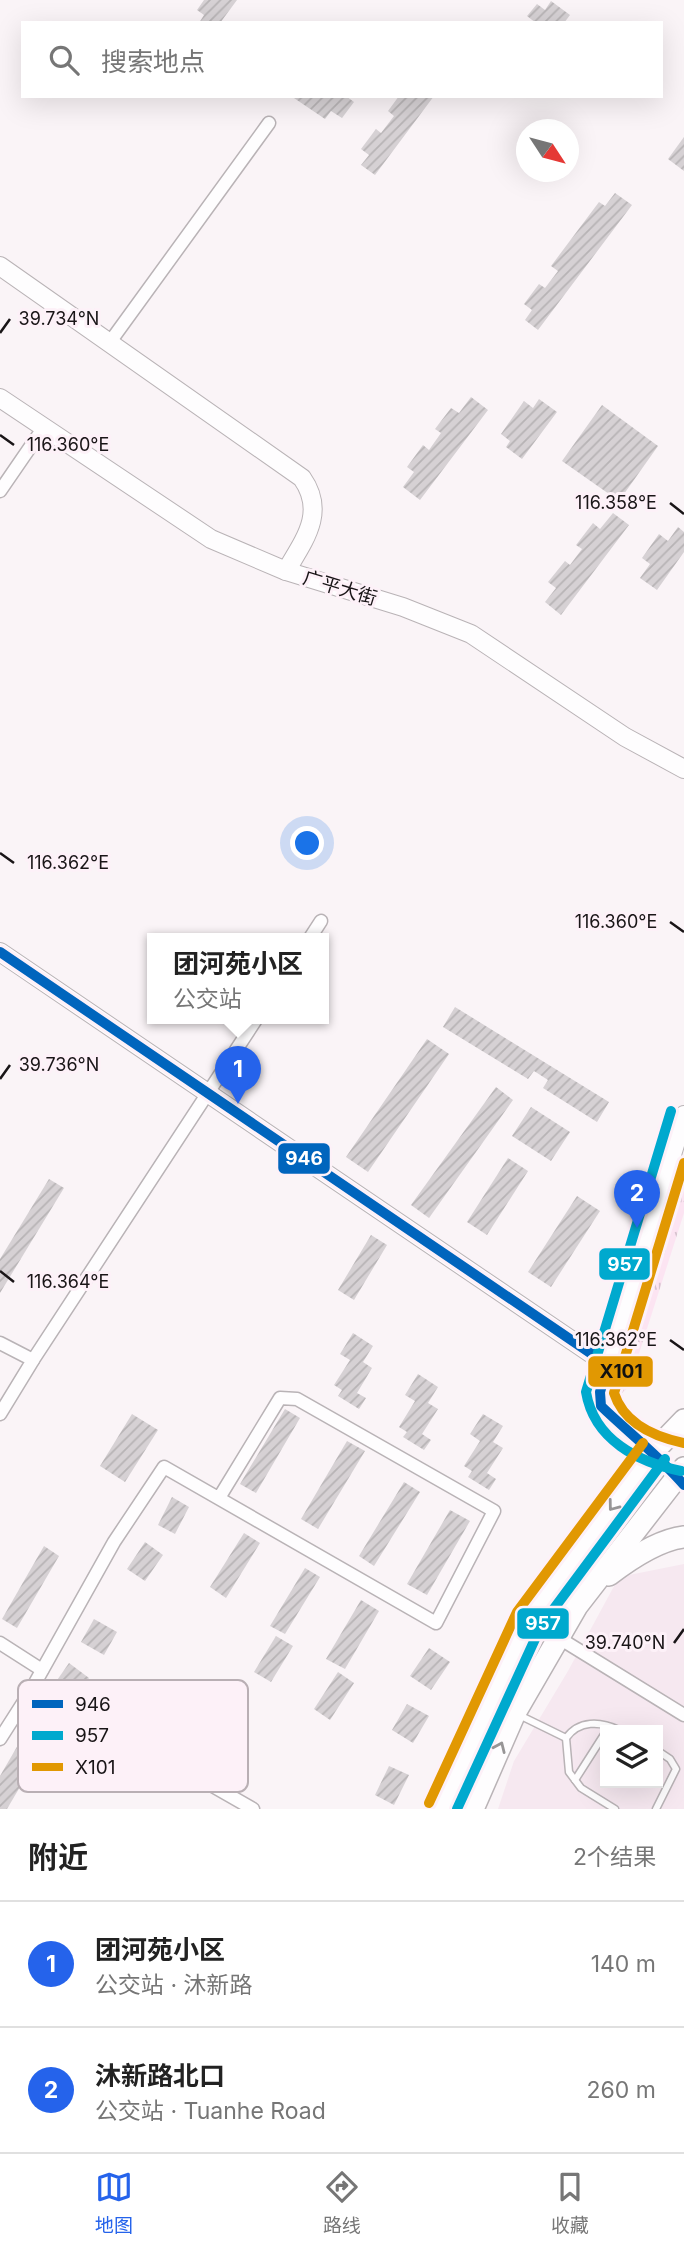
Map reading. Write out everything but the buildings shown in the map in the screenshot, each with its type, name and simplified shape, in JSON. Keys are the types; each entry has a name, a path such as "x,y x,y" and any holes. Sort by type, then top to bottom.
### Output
{"main road":[{"path":"442,1809 529,1619 654,1451 684,1420"},
{"path":"654,1451 684,1457"},
{"path":"473,1809 515,1713 559,1638 591,1589 681,1477 654,1451"},
{"path":"591,1589 628,1561 674,1538 684,1537"}],"street":[{"path":"110,342 269,123"},
{"path":"0,266 302,478 313,494 315,513 286,571"},
{"name":"广平大街","path":"0,398 188,527 286,571 402,607 471,634 625,737 684,769"},
{"path":"0,491 44,427"},
{"path":"313,933 321,921"},
{"path":"0,952 608,1365"},
{"path":"0,1414 253,1024"},
{"path":"654,1451 629,1433 601,1406 600,1392 684,1115"},
{"path":"0,1343 33,1360"},
{"path":"37,1680 114,1542 164,1467 436,1623 494,1511 297,1399 289,1398 280,1398 219,1498"},
{"path":"559,1638 684,1715"},
{"path":"0,1643 42,1670"},
{"path":"0,1739 18,1711"},
{"path":"223,1792 253,1809"}],"lane":[{"path":"515,1713 566,1738"},
{"path":"600,1727 591,1723 578,1727 566,1738 566,1762 581,1788 615,1809"},
{"path":"575,1780 600,1742"},
{"path":"656,1809 676,1769 670,1759 663,1754"}],"shaded area":[{"path":"684,1564 684,1809 498,1809 514,1761 568,1671 619,1577"}],"green space":[{"path":"684,1155 684,1213 628,1388 621,1394 616,1374"}],"transit line":[{"name":"946","path":"0,952 608,1365"},
{"name":"957","path":"671,1111 586,1392 598,1423 620,1446 649,1462 681,1471"},
{"name":"X101","path":"684,1163 614,1393 625,1413 633,1421 652,1433 684,1443"},
{"name":"946","path":"608,1365 600,1392 601,1406 684,1485"},
{"name":"X101","path":"429,1803 517,1612 643,1443"},
{"name":"957","path":"457,1809 541,1626 665,1459"}],"place":[{"name":"团河苑小区","path":"238,1104"},
{"name":"沐新路北口","path":"637,1228"}]}
